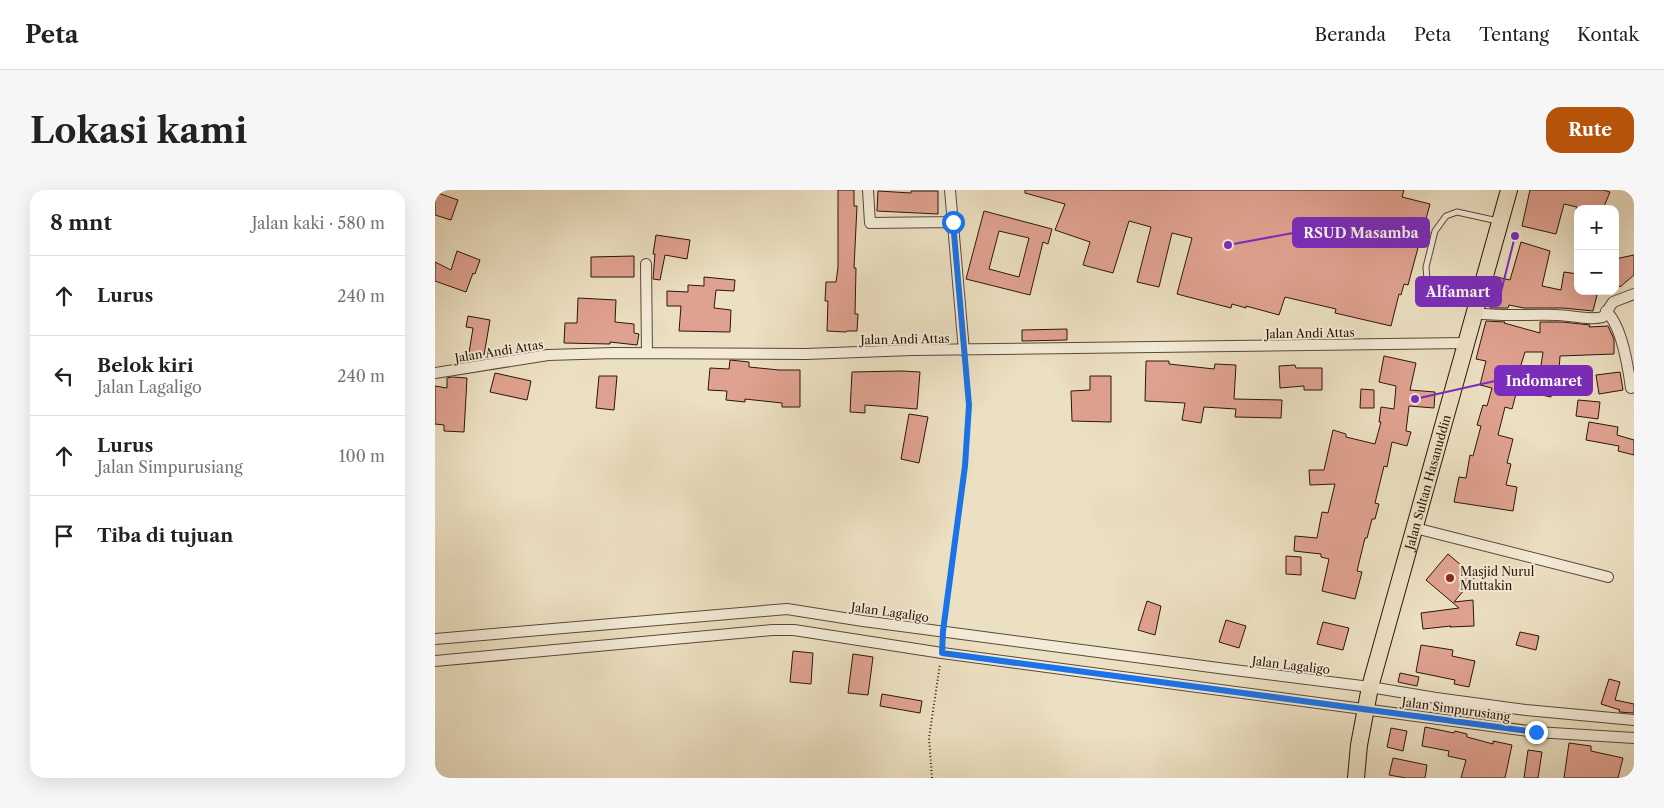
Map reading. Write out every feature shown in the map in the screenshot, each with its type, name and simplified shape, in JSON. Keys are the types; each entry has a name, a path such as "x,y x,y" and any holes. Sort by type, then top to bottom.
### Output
{"highway":[{"name":"Jalan Sultan Hasanuddin","path":"1356,778 1359,745 1370,687 1509,190"}],"street":[{"path":"869,190 870,223 953,222"},
{"path":"950,190 964,351"},
{"path":"646,264 647,353"},
{"path":"1477,307 1494,316 1558,315 1593,319 1603,317 1613,302 1634,294"},
{"path":"1606,311 1616,324 1629,371 1631,388"},
{"name":"Jalan Andi Attas","path":"435,373 548,355 647,353 806,354 912,350 964,351 1466,343"},
{"path":"1415,528 1608,577"},
{"name":"Jalan Lagaligo","path":"435,639 787,609 1226,670 1370,687"},
{"path":"435,661 772,630 795,630 942,653 1365,709"},
{"name":"Jalan Simpurusiang","path":"1370,687 1526,710 1634,720"},
{"name":"Jalan Simpurusiang","path":"1365,709 1536,732 1634,738"}],"lane":[{"path":"1477,307 1433,287 1427,280 1426,267 1435,231 1445,216 1457,212 1469,213 1501,222"}],"path":[{"path":"943,631 965,466 969,405 964,351"},
{"path":"932,778 929,738 942,653"}],"building":[{"path":"838,190 854,190 854,206 857,206 854,268 856,268 855,314 858,314 857,331 827,331 828,301 825,301 826,282 836,282 838,267"},
{"path":"1025,190 1404,190 1402,197 1430,204 1423,230 1430,232 1427,246 1419,244 1408,285 1404,284 1401,295 1399,294 1391,326 1335,313 1336,309 1285,297 1279,315 1246,306 1246,308 1232,304 1231,308 1177,294 1192,238 1172,233 1159,287 1137,282 1151,227 1129,221 1113,273 1083,265 1090,242 1055,230 1065,204 1025,193"},
{"path":"1530,190 1603,190 1610,192 1605,205 1574,206 1564,204 1556,234 1522,226"},
{"path":"878,191 911,193 911,191 938,191 938,214 877,211"},
{"path":"435,192 458,200 451,220 435,215"},
{"path":"984,211 1052,229 1048,244 1043,242 1030,295 966,279","holes":["999,231 1029,238 1019,277 989,269"]},
{"path":"656,235 690,240 687,259 665,255 660,280 653,279 655,254 653,254"},
{"path":"1521,242 1550,251 1542,286 1561,290 1564,272 1574,273 1574,295 1597,295 1593,311 1563,308 1524,308 1509,305 1508,308 1490,308 1497,277 1510,280"},
{"path":"457,251 480,260 466,292 435,281 435,262 451,270"},
{"path":"1634,255 1634,275 1620,287 1619,286 1619,258"},
{"path":"634,256 634,277 591,277 591,257"},
{"path":"704,277 735,280 734,291 716,290 714,308 731,310 730,332 679,331 681,306 667,306 667,291 688,292 688,285 704,286"},
{"path":"578,298 616,300 615,322 634,324 634,333 639,334 637,345 610,342 610,344 564,343 565,323 577,323"},
{"path":"468,316 490,320 484,355 469,353 473,328 466,327"},
{"path":"1486,321 1505,322 1540,333 1540,322 1590,325 1589,327 1608,326 1614,339 1614,354 1560,356 1559,371 1557,370 1551,397 1517,390 1512,409 1505,407 1498,435 1513,439 1507,463 1511,464 1506,485 1517,487 1513,511 1454,502 1459,477 1466,478 1470,455 1473,456 1481,426 1477,425 1483,405 1487,406 1492,388 1480,385 1486,361 1476,359","holes":["1525,352 1543,352 1540,372 1520,368"]},
{"path":"1067,329 1067,340 1022,341 1022,330"},
{"path":"1384,356 1416,363 1410,390 1435,392 1434,408 1409,406 1406,431 1411,432 1407,446 1392,442 1387,467 1384,466 1375,503 1379,504 1375,519 1372,519 1367,538 1365,538 1357,571 1362,572 1355,599 1322,591 1329,559 1321,557 1321,554 1294,551 1295,536 1317,538 1322,512 1328,513 1335,484 1310,485 1309,470 1324,470 1333,430 1346,434 1346,437 1375,444 1381,422 1379,422 1381,407 1394,409 1396,386 1379,382"},
{"path":"730,360 749,362 749,367 800,370 800,407 782,407 782,403 745,399 745,402 726,400 727,391 708,390 710,368 729,369"},
{"path":"1146,361 1169,361 1169,364 1214,369 1215,364 1236,365 1234,399 1282,400 1281,418 1235,417 1236,409 1204,407 1201,423 1182,420 1185,403 1145,401"},
{"path":"1295,365 1296,368 1322,368 1322,390 1304,390 1304,386 1280,388 1279,366"},
{"path":"852,372 920,372 917,409 865,405 865,413 850,412"},
{"path":"1620,372 1623,390 1599,394 1596,375"},
{"path":"495,373 531,381 527,400 490,392"},
{"path":"599,376 617,376 614,410 596,408"},
{"path":"1090,376 1111,376 1111,422 1072,421 1071,391 1090,390"},
{"path":"447,378 467,378 464,432 444,431 444,425 435,424 435,386 447,388"},
{"path":"1361,389 1374,390 1374,408 1360,408"},
{"path":"1578,400 1600,402 1598,419 1576,416"},
{"path":"909,414 928,417 919,463 901,459"},
{"path":"1589,422 1618,427 1617,435 1634,440 1634,455 1618,451 1619,446 1586,440"},
{"path":"1448,554 1475,577 1454,602 1473,600 1474,626 1423,629 1421,613 1459,608 1426,580"},
{"path":"1286,556 1301,557 1301,575 1286,574"},
{"path":"1147,601 1161,606 1155,635 1138,630"},
{"path":"1226,620 1246,626 1239,648 1219,642"},
{"path":"1323,622 1349,628 1343,650 1317,644"},
{"path":"1520,632 1539,636 1536,650 1516,645"},
{"path":"1421,645 1453,650 1452,656 1475,661 1469,687 1454,684 1455,680 1416,672"},
{"path":"793,651 813,653 811,684 790,682"},
{"path":"853,654 873,657 868,695 848,693"},
{"path":"1400,673 1419,677 1417,686 1398,682"},
{"path":"1609,679 1620,682 1615,700 1634,704 1634,713 1619,712 1620,710 1601,704"},
{"path":"882,694 922,701 920,713 880,706"},
{"path":"1425,727 1467,734 1467,737 1493,744 1493,741 1512,745 1505,778 1461,778 1466,760 1448,756 1449,751 1422,746"},
{"path":"1391,728 1407,731 1403,751 1387,747"},
{"path":"1569,743 1591,746 1591,751 1623,758 1618,778 1564,778"},
{"path":"1528,750 1542,752 1538,778 1524,778"},
{"path":"1393,758 1427,765 1425,778 1406,778 1389,775"}],"place":[{"name":"Alfamart","path":"1515,236"},
{"name":"RSUD Masamba","path":"1228,245"},
{"name":"Indomaret","path":"1415,399"},
{"name":"Masjid Nurul Muttakin","path":"1450,578"}],"route":[{"path":"953,222 969,405 965,466 943,631 942,653 1536,732"}]}
